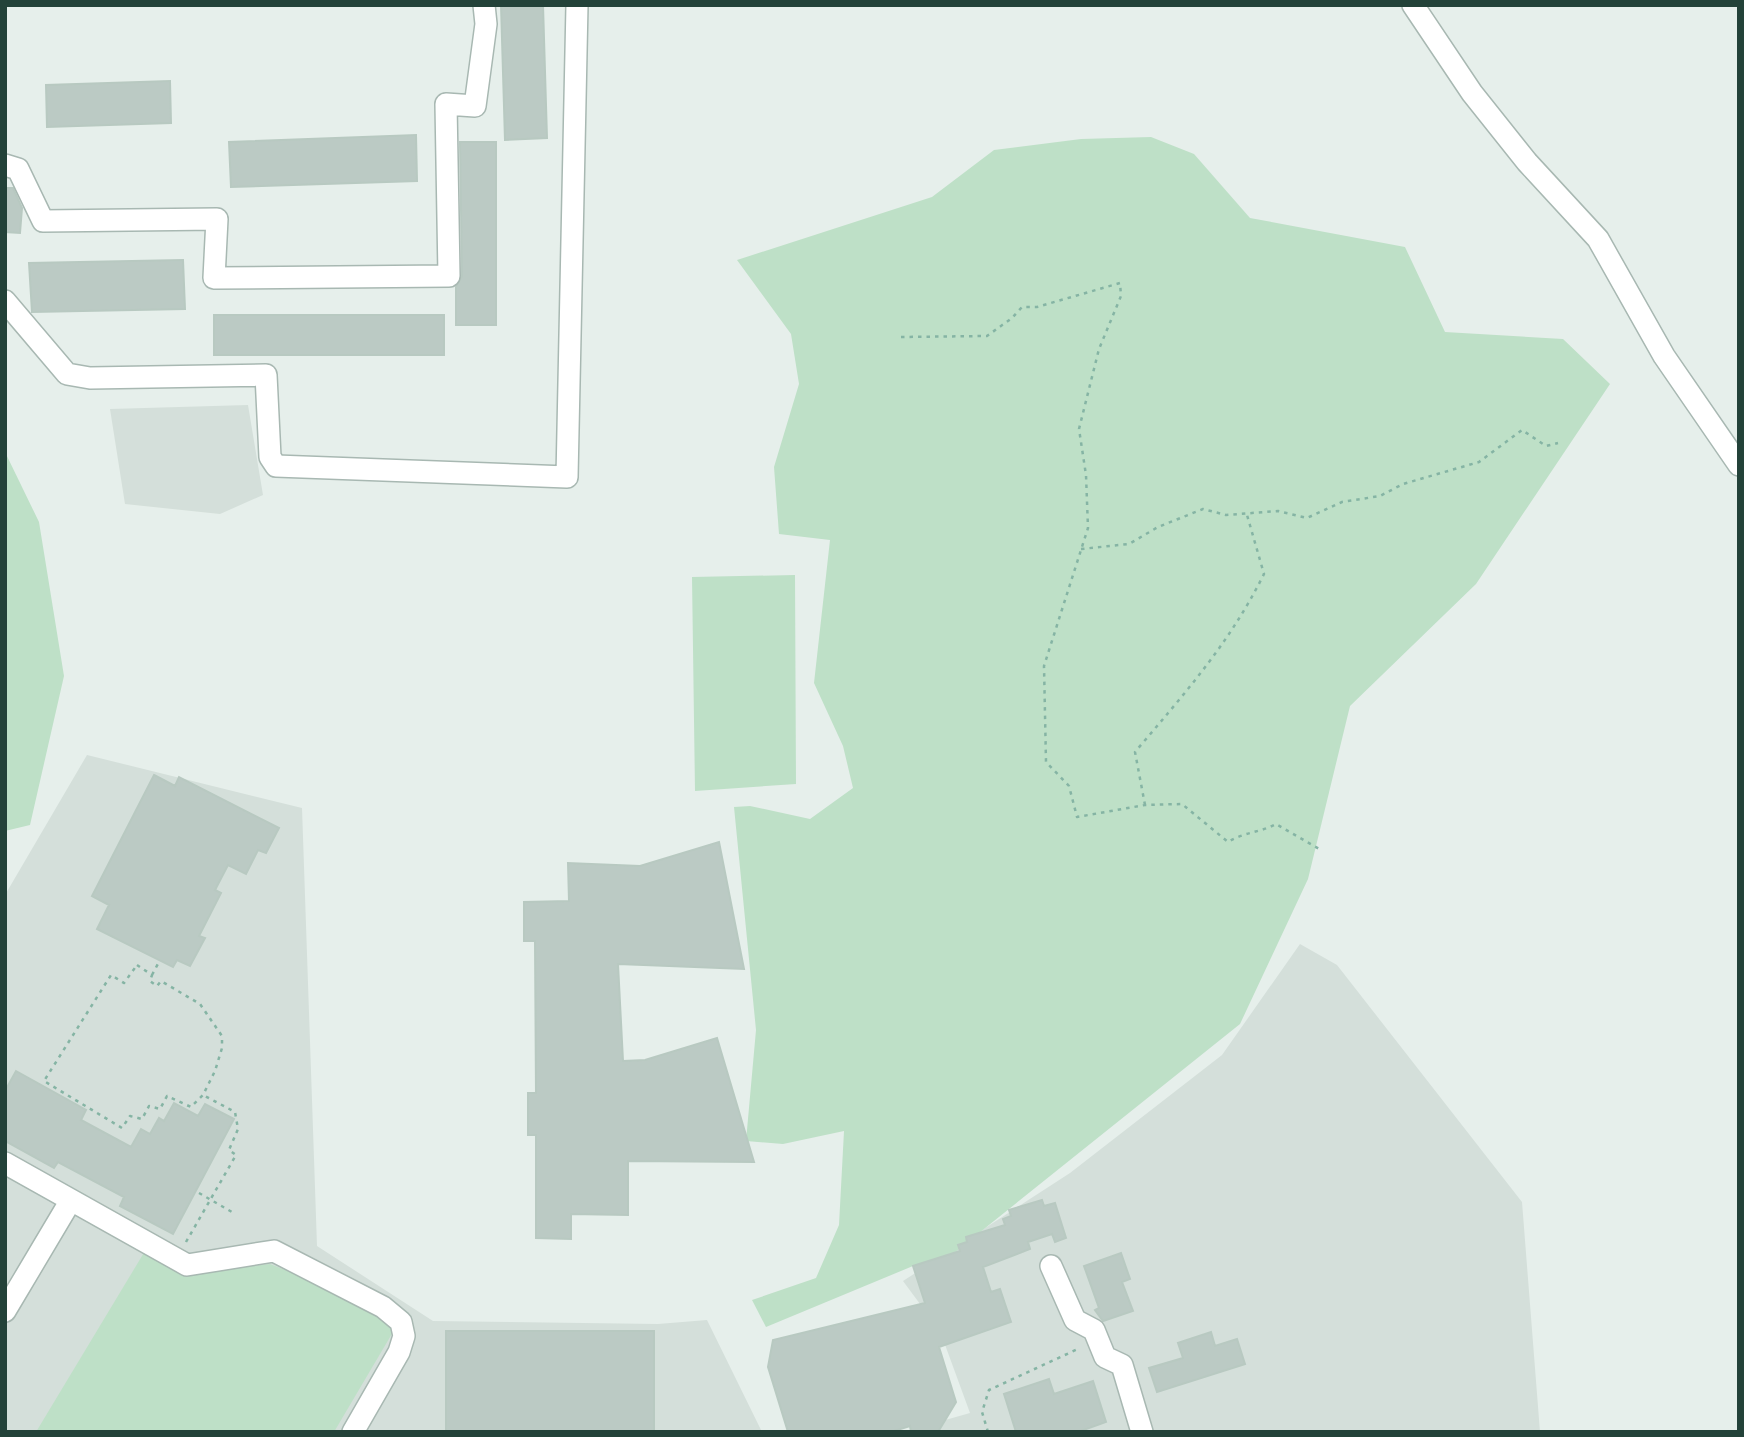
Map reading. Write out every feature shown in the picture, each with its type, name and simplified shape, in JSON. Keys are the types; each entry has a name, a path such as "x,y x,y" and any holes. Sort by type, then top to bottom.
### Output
{"street":[{"path":"5,165 18,169 43,221 216,219 214,278 449,276 446,104 475,106 486,24 484,5"},
{"path":"5,301 67,374 90,378 265,375 270,457 276,466 567,477 576,5"},
{"path":"1413,5 1472,93 1536,172 1598,239 1664,356 1739,465"},
{"path":"5,1163 187,1265 274,1251 383,1307 401,1322 404,1336 399,1352 353,1432"},
{"path":"5,1311 71,1200"},
{"path":"1051,1266 1075,1320 1094,1330 1105,1357 1122,1364 1142,1432"}],"path":[{"path":"901,337 987,336 1022,307 1037,307 1120,283 1121,296 1099,349 1079,429 1086,475 1088,528 1044,666 1046,762 1069,786 1077,817 1145,805 1182,804 1228,842 1241,834 1258,834 1276,824 1321,850"},
{"path":"1081,550 1129,544 1157,527 1203,509 1226,515 1278,511 1307,518 1342,502 1380,496 1403,484 1479,462 1521,430 1546,446 1558,443"},
{"path":"1145,805 1135,752 1199,677 1234,630 1264,574 1246,513"},
{"path":"152,975 137,965 124,983 111,975 44,1081 122,1128 130,1116 142,1119 149,1106 160,1109 167,1096 191,1107 203,1095 222,1048 218,1026 200,1004 161,981 157,986 150,981 160,960"},
{"path":"186,1242 236,1155 229,1150 239,1129 235,1112 203,1095"},
{"path":"199,1193 232,1212"},
{"path":"988,1432 982,1412 989,1390 1098,1340"}],"shaded area":[{"path":"248,405 263,495 220,514 125,504 110,409"},
{"path":"87,755 302,808 317,1246 433,1321 658,1324 707,1320 762,1432 5,1432 5,895"},
{"path":"1300,944 1337,965 1522,1202 1540,1432 903,1432 970,1413 940,1331 903,1281 1070,1173 1222,1055"}],"green space":[{"path":"1151,137 1194,154 1250,218 1405,247 1445,332 1563,339 1610,384 1476,584 1350,706 1308,879 1240,1024 944,1261 913,1266 766,1327 752,1300 816,1278 839,1225 844,1131 783,1144 746,1141 756,1030 734,807 750,806 810,819 853,788 843,746 814,683 830,540 779,534 774,467 799,384 791,334 737,260 932,197 994,150 1081,139"},
{"path":"5,452 39,522 64,676 30,825 5,831"},
{"path":"795,575 796,784 695,791 692,577"},
{"path":"145,1251 182,1273 270,1264 386,1310 393,1332 334,1432 36,1432"}],"building":[{"path":"501,5 543,5 547,138 505,140"},
{"path":"170,81 171,123 47,127 46,85"},
{"path":"416,135 417,181 231,187 229,142"},
{"path":"460,142 496,142 496,325 456,325 456,287 462,276"},
{"path":"5,188 13,188 22,208 20,233 5,232"},
{"path":"183,260 185,309 32,312 29,263"},
{"path":"214,315 444,315 444,355 214,355"},
{"path":"154,775 175,786 179,777 279,828 266,853 258,850 246,874 228,865 215,890 221,893 199,936 205,938 190,966 177,960 173,967 97,929 109,905 92,896"},
{"path":"719,842 744,969 618,964 623,1061 645,1060 717,1038 754,1162 628,1161 628,1215 571,1214 571,1239 536,1238 536,1135 528,1135 528,1093 536,1093 535,941 524,941 524,902 569,901 568,863 640,866"},
{"path":"16,1071 86,1110 81,1120 131,1147 141,1129 150,1134 159,1118 164,1121 174,1103 198,1116 205,1104 234,1119 173,1234 120,1206 124,1197 58,1162 54,1168 5,1141 5,1091"},
{"path":"1042,1200 1044,1206 1055,1203 1066,1238 1055,1242 1052,1234 1028,1242 1030,1249 983,1267 991,1292 1000,1289 1011,1322 939,1347 956,1402 938,1432 911,1432 910,1426 891,1432 788,1432 768,1367 773,1340 925,1303 913,1266 960,1251 958,1245 967,1242 966,1237 1005,1225 1003,1219 1011,1216 1009,1210"},
{"path":"1121,1253 1130,1279 1122,1282 1133,1311 1103,1321 1095,1310 1099,1308 1084,1266"},
{"path":"446,1331 654,1331 654,1432 446,1432"},
{"path":"1211,1332 1215,1346 1237,1339 1245,1364 1157,1392 1149,1368 1183,1358 1178,1343"},
{"path":"1049,1379 1054,1394 1093,1381 1106,1422 1078,1432 1016,1432 1004,1394"}]}
